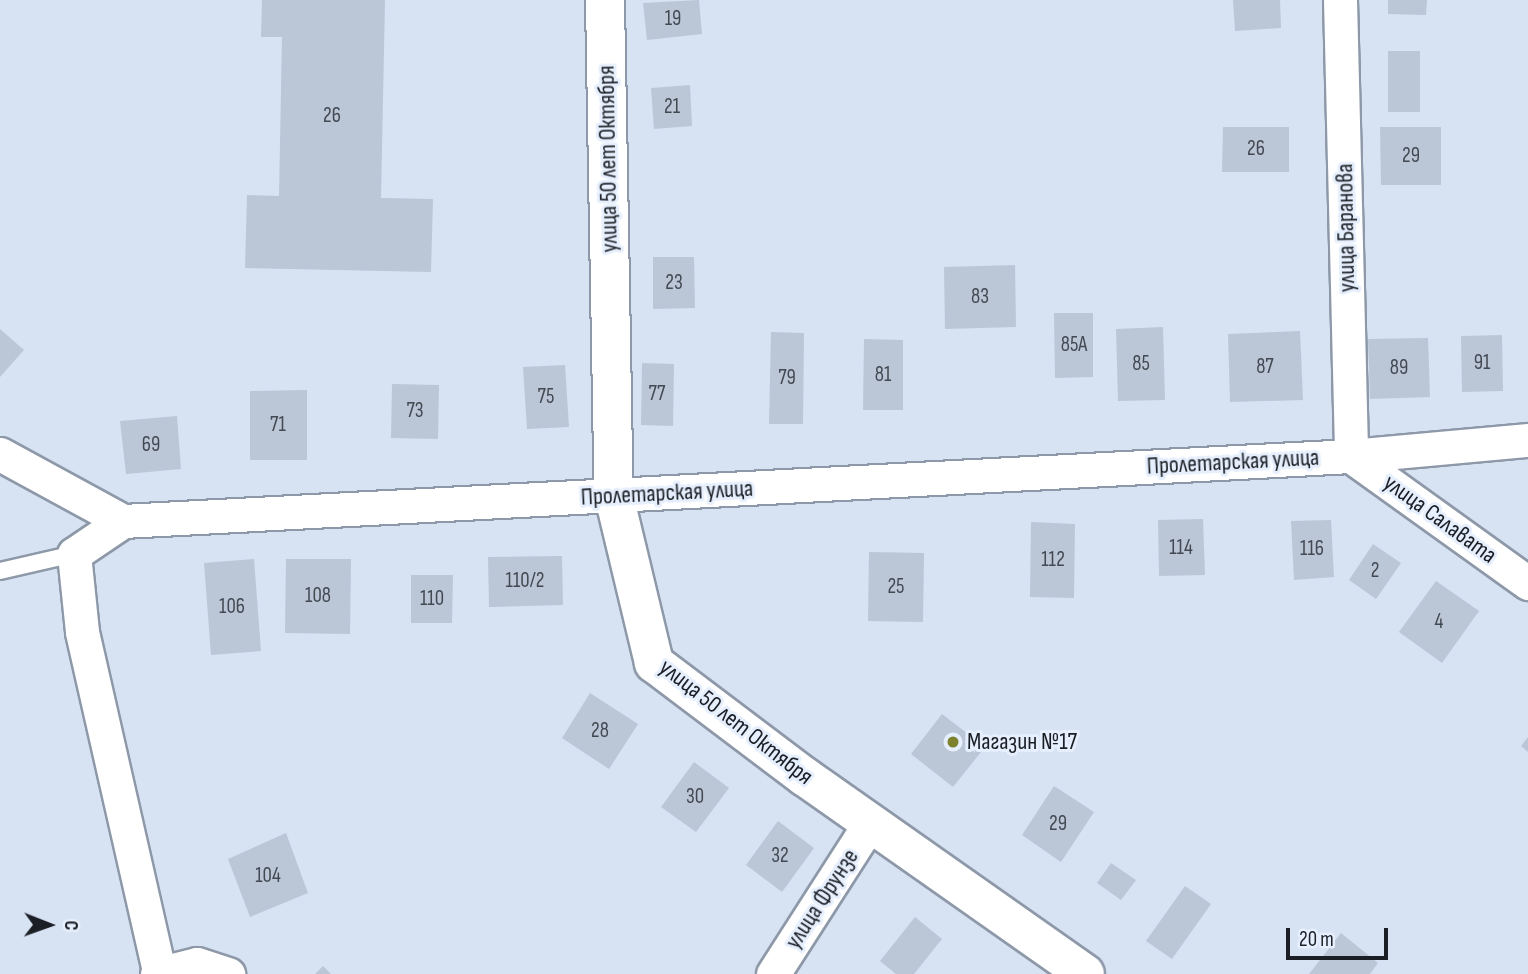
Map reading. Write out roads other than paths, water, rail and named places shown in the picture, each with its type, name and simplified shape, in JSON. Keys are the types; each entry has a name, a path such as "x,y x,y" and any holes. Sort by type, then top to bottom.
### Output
{"main road":[{"name":"улица 50 лет Октября","path":"605,0 614,496 654,663 870,823 1085,974"}],"street":[{"name":"улица Баранова","path":"1340,0 1352,456"},
{"name":"Пролетарская улица","path":"123,521 1352,456 1528,440"},
{"path":"0,454 123,521 74,554 82,632 158,972 197,964 228,974"},
{"name":"улица Салавата","path":"1352,456 1528,583"},
{"name":"улица Фрунзе","path":"773,974 870,823"}],"lane":[{"path":"0,571 74,554"}],"place":[{"name":"Магазин №17","path":"953,742"}]}
